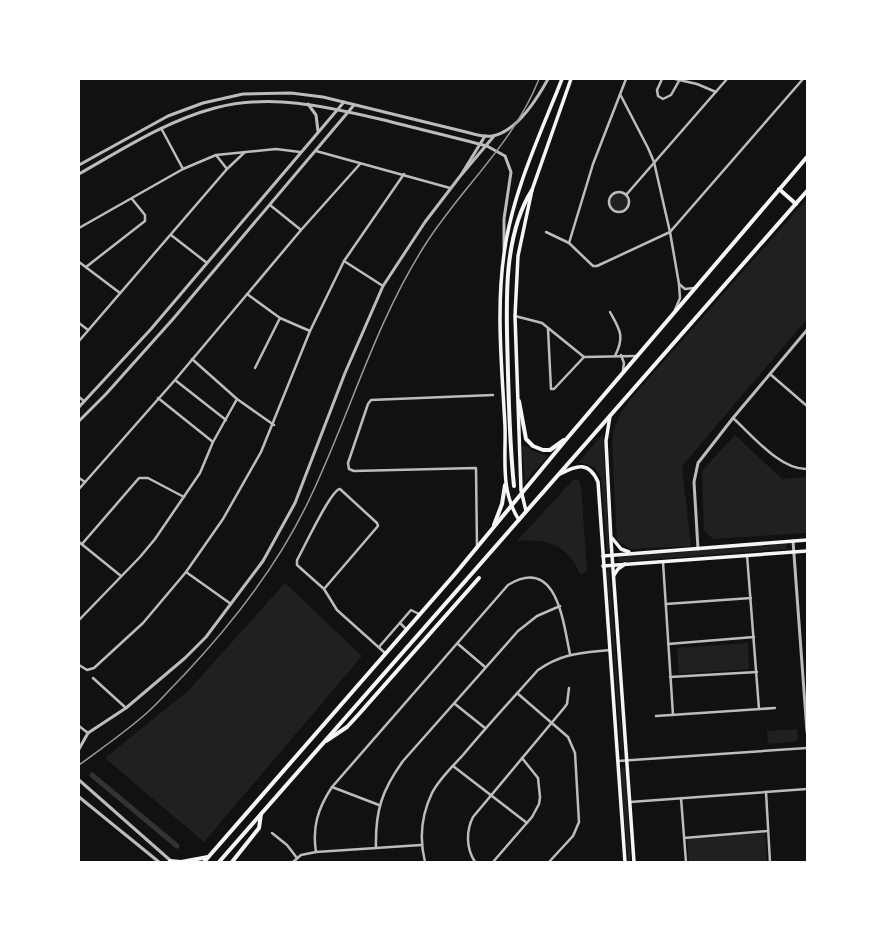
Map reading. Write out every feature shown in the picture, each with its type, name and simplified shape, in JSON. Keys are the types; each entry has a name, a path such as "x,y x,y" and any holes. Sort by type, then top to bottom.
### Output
{"highway":[{"path":"204,862 492,530 569,436 807,157"},
{"path":"779,189 796,204"},
{"path":"514,486 509,396 508,283 521,211 532,190"},
{"path":"219,862 807,191"},
{"path":"519,401 526,439 535,448 550,450 569,436"},
{"path":"492,530 502,504 506,485"},
{"path":"323,743 351,722 479,578"},
{"path":"232,862 259,828 262,814"},
{"path":"171,861 188,861 209,857"}],"main road":[{"path":"519,520 511,506 506,485 506,451 500,324 504,254 513,210 562,79"},
{"path":"526,511 522,494 515,316 518,256 532,190 571,79"},
{"path":"612,412 608,424 606,441 612,555 634,862"},
{"path":"556,476 578,466 587,468 594,474 598,482 625,862"},
{"path":"611,537 620,549 634,553"},
{"path":"603,556 807,540"},
{"path":"603,566 807,551"},
{"path":"614,576 618,569 626,564"}],"street":[{"path":"79,165 168,116 219,99 243,94 290,93 323,97 485,136 494,136 504,131 525,114 536,100 548,79"},
{"path":"569,243 593,164 626,79"},
{"path":"662,79 657,90 658,96 663,99 672,95 679,81"},
{"path":"675,79 697,84 716,92"},
{"path":"626,194 727,79"},
{"path":"546,232 569,243 594,266 597,266 670,232 803,79"},
{"path":"620,94 654,162 670,232 679,284 680,298 674,313"},
{"path":"79,174 161,128 202,112 232,104 278,101 308,104 348,112 480,144 506,156 510,167 504,226 504,254"},
{"path":"79,407 151,329 344,102"},
{"path":"308,104 316,115 318,131"},
{"path":"79,421 106,394 158,335 354,105"},
{"path":"161,128 183,169"},
{"path":"79,748 88,733 126,708 185,658 206,637 232,604 263,560 295,503 345,373 383,286 425,222 461,175 485,136"},
{"path":"461,175 466,171 494,136"},
{"path":"79,228 183,169 216,155 276,149 300,152"},
{"path":"316,151 360,164 404,174 450,188"},
{"path":"79,341 227,169 245,152"},
{"path":"216,155 227,169"},
{"path":"79,489 175,380 301,230 360,164"},
{"path":"79,665 87,670 94,668 143,623 186,572 244,485 274,424 310,331 344,261 404,174"},
{"path":"620,192 626,194 629,200 626,210 620,212 611,209 609,199 613,193 620,192"},
{"path":"86,267 145,220 145,215 132,199"},
{"path":"270,205 301,230"},
{"path":"171,235 208,263"},
{"path":"344,261 383,286"},
{"path":"79,262 120,293"},
{"path":"679,284 689,290 696,287"},
{"path":"247,294 280,318 310,331"},
{"path":"610,312 622,336 615,356"},
{"path":"515,316 536,321 548,328 584,358"},
{"path":"255,368 280,318"},
{"path":"79,324 88,330"},
{"path":"548,328 551,389 554,388 584,358 620,355 637,356"},
{"path":"151,329 158,335"},
{"path":"698,549 694,482 696,468 701,458 733,418 807,330"},
{"path":"620,355 624,368 621,375"},
{"path":"192,360 237,399 274,424"},
{"path":"770,374 807,406"},
{"path":"175,380 226,420"},
{"path":"477,547 476,468 354,471 349,468 348,463 368,404 371,400 493,395"},
{"path":"79,397 84,401"},
{"path":"158,398 213,442"},
{"path":"79,620 140,557 155,539 200,473 213,442 237,399"},
{"path":"733,418 782,462 793,468 807,469"},
{"path":"79,478 85,482"},
{"path":"121,576 80,543 139,478 148,478 184,497"},
{"path":"324,589 378,526 377,523 340,489 337,489 334,492 297,560 299,567 324,589 337,610 385,653"},
{"path":"793,541 807,732"},
{"path":"747,555 759,709"},
{"path":"663,561 673,715"},
{"path":"186,572 232,604"},
{"path":"316,852 316,822 319,810 332,787 508,585 516,580 524,578 541,581 554,592 560,606 570,654"},
{"path":"666,604 751,598"},
{"path":"376,848 376,826 379,805 392,776 403,761 455,704 485,667 527,623 560,606"},
{"path":"379,647 412,610 419,614"},
{"path":"400,623 406,629"},
{"path":"668,644 754,637"},
{"path":"458,644 485,667"},
{"path":"425,862 421,845 422,825 428,804 441,780 485,728 538,670 559,657 570,654 609,650"},
{"path":"670,677 756,672"},
{"path":"93,678 126,708"},
{"path":"475,862 469,850 470,824 491,794 553,723 567,704 568,688"},
{"path":"517,693 568,737 573,747 579,822 573,836 549,862"},
{"path":"455,704 485,728"},
{"path":"656,716 775,708"},
{"path":"79,726 88,733"},
{"path":"617,762 807,748"},
{"path":"493,862 527,823 537,810 539,804 540,784 536,773 522,758"},
{"path":"453,766 527,823"},
{"path":"79,780 171,861"},
{"path":"332,787 379,805"},
{"path":"629,802 807,789"},
{"path":"766,792 770,862"},
{"path":"79,797 159,862"},
{"path":"681,798 686,862"},
{"path":"684,838 768,831"},
{"path":"272,833 287,845 297,858"},
{"path":"293,862 297,858 316,852 421,845"}],"shaded area":[{"path":"619,193 625,196 628,202 625,208 619,211 613,208 610,202 613,196"},
{"path":"807,199 807,319 682,466 691,546 631,549 617,541 612,436 619,416 628,402"},
{"path":"603,434 609,551 607,552 601,478 594,467 579,462"},
{"path":"735,435 782,479 807,477 807,533 713,539 704,530 702,471"},
{"path":"525,445 533,451 548,456 525,482 522,447"},
{"path":"573,480 579,480 581,486 587,571 581,575 569,556 556,546 539,541 517,541"},
{"path":"786,544 786,549 619,562 618,557"},
{"path":"609,566 623,749 621,751 607,572"},
{"path":"285,583 362,656 204,842 105,758 188,691"},
{"path":"748,643 749,669 679,674 677,648"},
{"path":"797,729 798,741 768,744 767,731"},
{"path":"623,767 625,770 631,862 628,862 621,773"},
{"path":"765,833 767,862 689,862 687,839"}],"waterway":[{"path":"92,775 177,846"}],"railway":[{"path":"79,765 132,725 158,702 202,655 238,613 270,569 298,522 310,498 377,337 407,275 439,224 486,165 516,124 539,79"}]}
